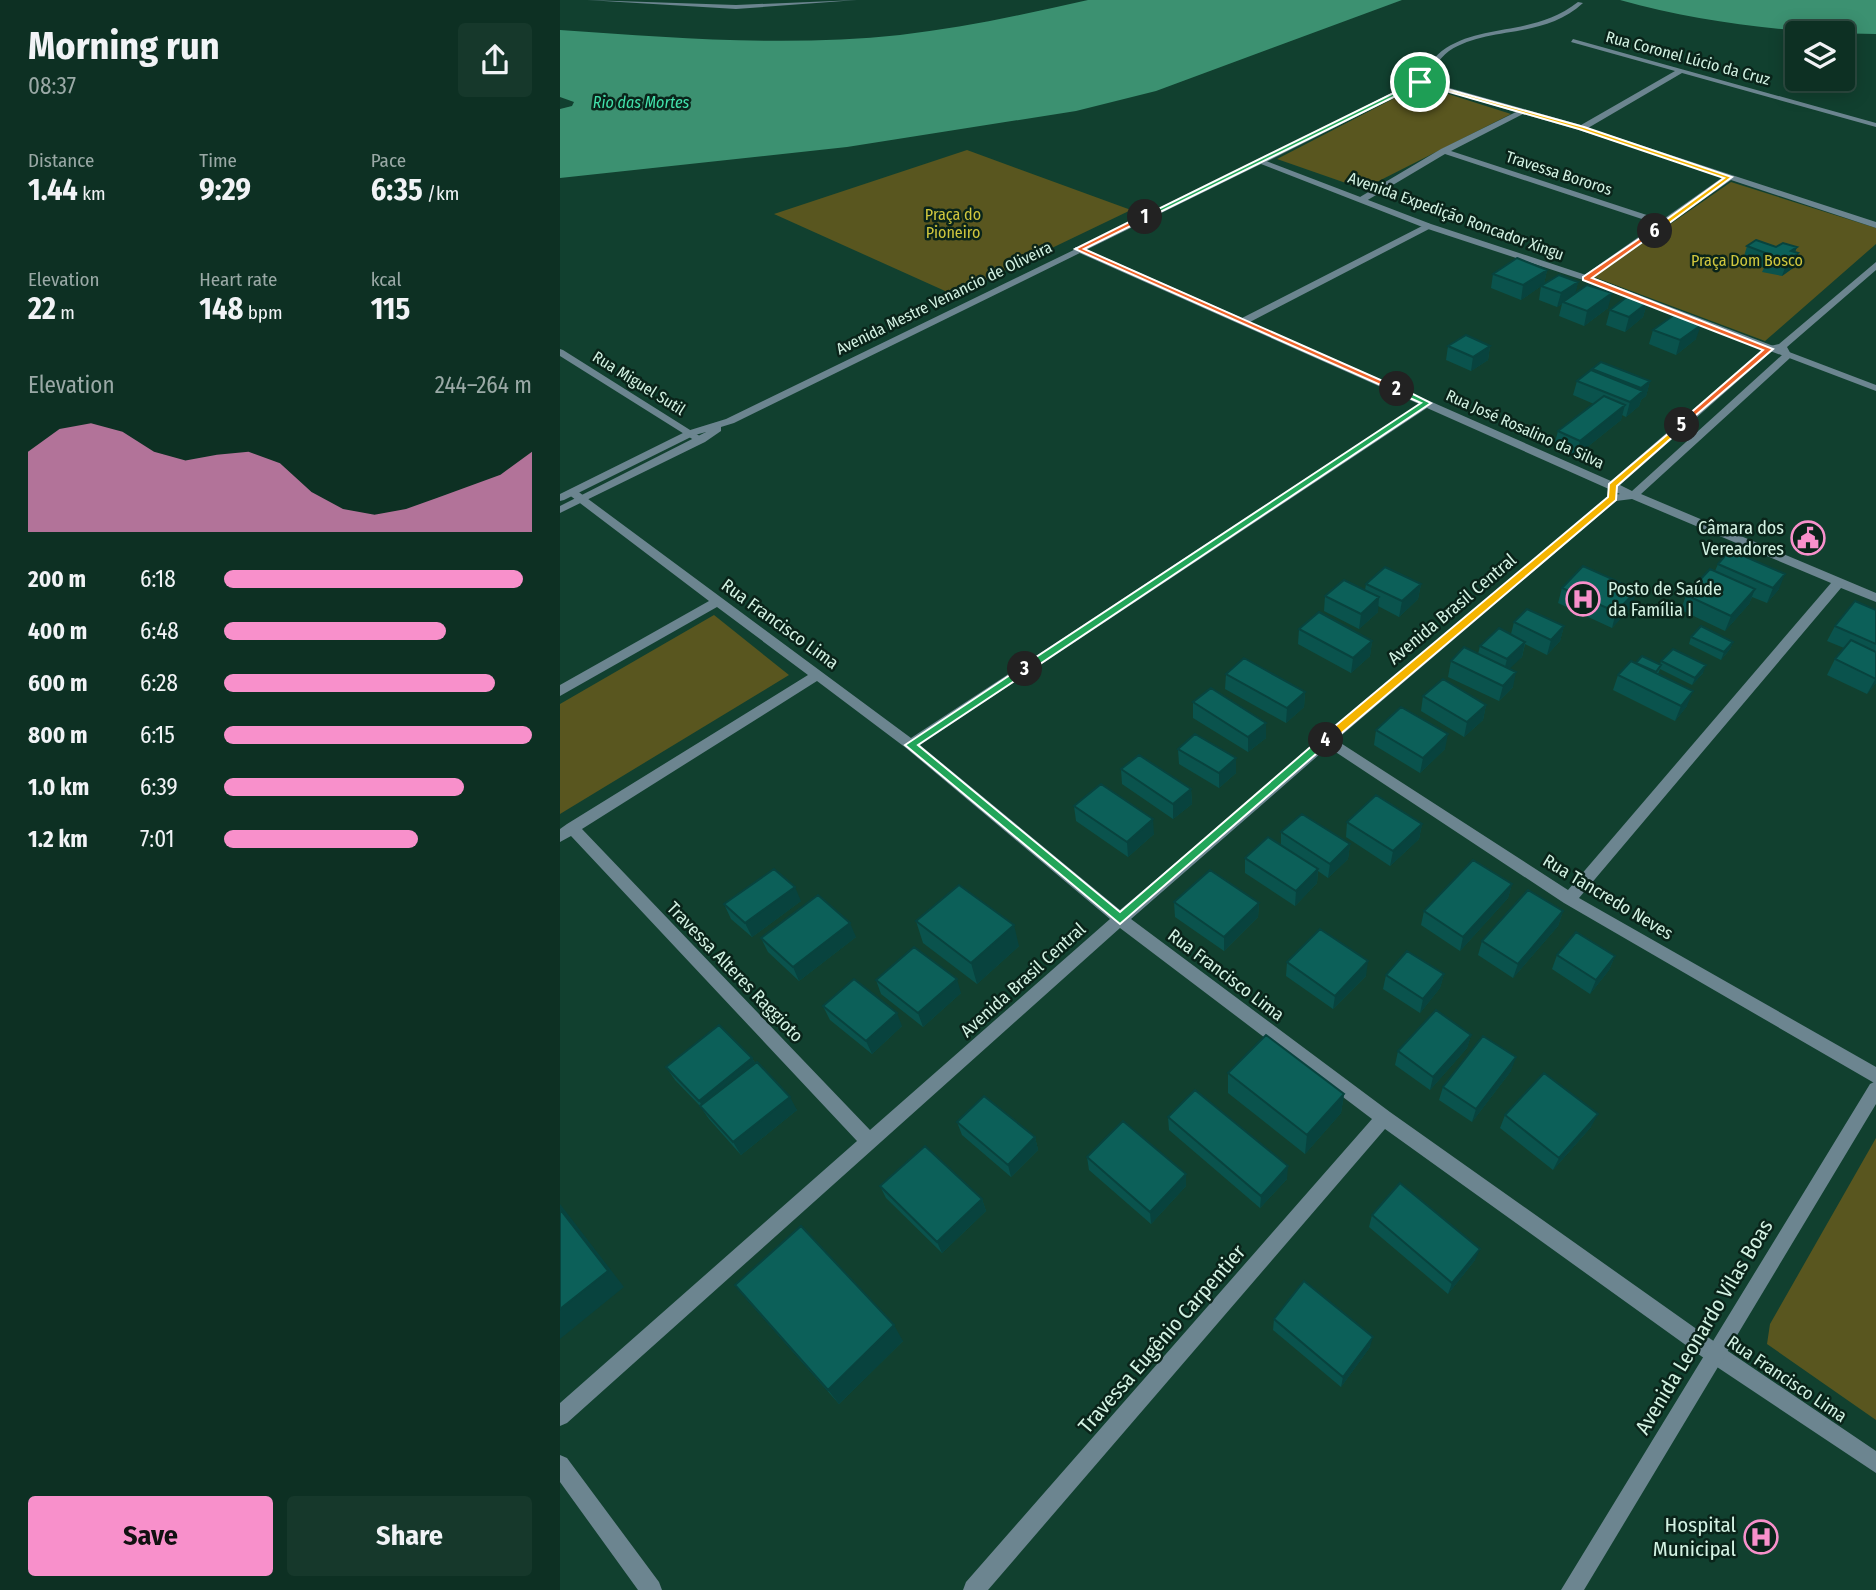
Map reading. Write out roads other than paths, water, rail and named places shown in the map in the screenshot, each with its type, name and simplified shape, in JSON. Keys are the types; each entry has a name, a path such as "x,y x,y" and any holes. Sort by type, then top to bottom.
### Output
{"street":[{"path":"590,0 736,7 854,0"},
{"name":"Avenida Mestre Venancio de Oliveira","path":"560,510 571,496 730,421 1420,82 1431,71 1434,60 1451,47 1539,24 1570,13 1580,3"},
{"name":"Rua Coronel Lúcio da Cruz","path":"1573,41 1876,125"},
{"path":"1582,128 1681,71"},
{"path":"1420,82 1582,128 1876,225"},
{"path":"1363,199 1444,151 1522,111"},
{"name":"Travessa Bororos","path":"1444,151 1665,224"},
{"name":"Avenida Expedição Roncador Xingu","path":"1261,161 1428,226 1586,278 1769,349"},
{"path":"1586,278 1729,177"},
{"path":"1244,321 1428,226"},
{"name":"Rua José Rosalino da Silva","path":"1079,249 1427,403 1612,492 1634,495 1876,598"},
{"name":"Avenida Brasil Central","path":"1634,495 1876,265"},
{"name":"Avenida Brasil Central","path":"560,1416 1120,919 1612,492 1769,349 1785,351"},
{"path":"1785,351 1876,388"},
{"name":"Rua Miguel Sutil","path":"560,352 696,437"},
{"path":"560,366 573,360"},
{"path":"911,745 1427,403"},
{"name":"Rua Francisco Lima","path":"571,496 911,745 1120,919 1384,1118 1715,1354 1876,1463"},
{"path":"1569,899 1839,582"},
{"path":"560,691 716,601"},
{"path":"566,832 817,675"},
{"name":"Rua Tancredo Neves","path":"1326,740 1569,899 1876,1076"},
{"name":"Travessa Alteres Raggioto","path":"566,832 870,1142"},
{"name":"Avenida Leonardo Vilas Boas","path":"1572,1590 1876,1088"},
{"name":"Travessa Eugênio Carpentier","path":"974,1590 1384,1118"},
{"path":"560,1465 651,1590"}],"water":[{"name":"Rio das Mortes","path":"1088,0 1402,0 1156,91 1076,111 847,147 560,178 560,109 572,106 574,102 560,97 560,30 730,40 858,39 947,29"},
{"path":"1620,0 1876,0 1876,34 1855,33 1855,21 1785,21 1785,29 1715,21"}],"place":[{"name":"Câmara dos Vereadores","path":"1808,538"},
{"name":"Posto de Saúde da Família I","path":"1583,599"},
{"name":"Hospital Municipal","path":"1761,1537"}],"park label":[{"name":"Praça do Pioneiro","path":"953,223"},
{"name":"Praça Dom Bosco","path":"1747,260"}]}
